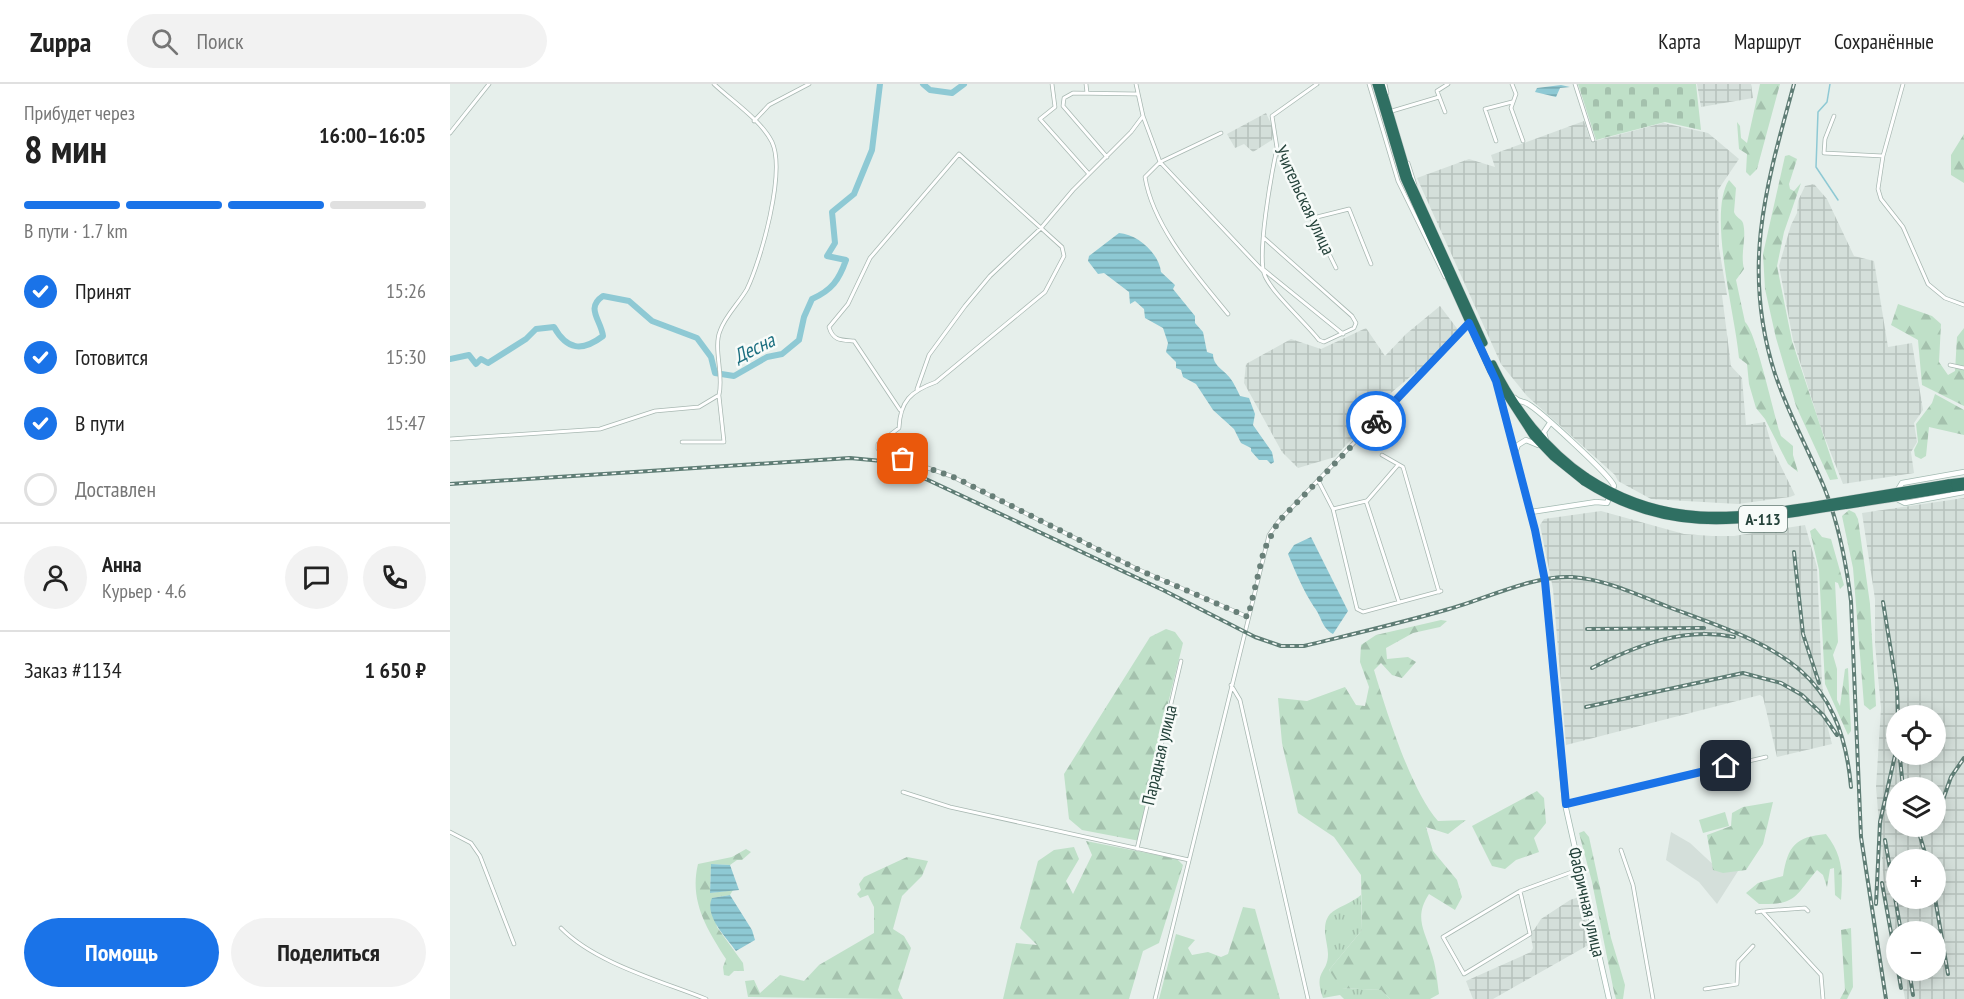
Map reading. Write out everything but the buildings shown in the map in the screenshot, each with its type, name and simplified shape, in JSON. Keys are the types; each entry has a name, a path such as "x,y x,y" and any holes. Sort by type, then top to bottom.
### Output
{"highway":[{"name":"А-113","path":"1376,84 1404,178 1496,381 1518,417 1547,447 1585,479 1616,500 1651,513 1681,520 1715,523 1765,519 1948,486 1964,481"},
{"name":"А-113","path":"1383,84 1403,160 1495,369 1547,447"},
{"name":"А-113","path":"1948,486 1964,487"}],"street":[{"path":"450,134 489,84"},
{"path":"682,442 724,442 718,395 721,377 720,331 739,303 753,275 763,246 773,197 774,149 770,139 714,84"},
{"path":"754,121 769,105 809,84"},
{"path":"1052,84 1055,107 1040,119 1089,174"},
{"path":"1086,84 1087,93"},
{"path":"1136,84 1143,116 1160,162 1263,271 1343,334"},
{"name":"Учительская улица","path":"1317,84 1272,116 1278,148 1336,268"},
{"path":"1369,84 1398,181 1432,254 1453,286"},
{"path":"1383,84 1418,198"},
{"path":"1444,112 1437,88 1448,84"},
{"path":"1512,84 1516,94 1511,108 1523,141"},
{"path":"1575,84 1593,140"},
{"path":"1903,84 1883,156 1879,177 1881,199 1903,227 1922,274 1932,289 1945,298 1964,305"},
{"path":"1107,157 1063,106 1063,99 1068,94 1138,94"},
{"path":"1392,111 1439,97"},
{"path":"1496,141 1485,109 1512,102"},
{"path":"1143,116 1041,228 990,276 945,331 929,355 917,389 900,410 899,428 878,444 881,452 951,476 1137,569 1248,617"},
{"path":"1834,116 1825,139 1824,153 1883,156"},
{"path":"1221,133 1160,162 1145,177 1148,198 1187,264 1228,314"},
{"path":"1264,238 1355,320 1354,328 1324,342 1319,340 1265,277 1263,271 1264,238 1278,148"},
{"path":"900,410 854,341 838,340 831,335 829,327 848,304 870,258 917,206 959,154 1065,252 1045,292 936,382 917,389"},
{"path":"1313,219 1348,208 1371,264"},
{"path":"1155,999 1269,535 1278,522 1319,482 1469,323"},
{"path":"1950,365 1964,368"},
{"name":"Фабричная улица","path":"1496,381 1531,512 1545,581 1566,804 1609,999"},
{"path":"1511,394 1517,400 1528,404 1550,423 1611,480 1614,489 1608,503 1596,502 1531,512"},
{"path":"450,439 600,429 655,411 699,407 718,395"},
{"path":"1547,447 1544,434 1550,423"},
{"path":"1515,457 1516,448 1522,441 1529,440 1547,447"},
{"path":"1319,482 1333,509 1357,609 1364,612 1440,591 1403,467 1382,456"},
{"path":"1333,509 1366,502 1398,465"},
{"path":"1964,472 1902,483 1896,492 1899,500 1905,503 1964,492"},
{"path":"1366,502 1399,602"},
{"name":"Парадная улица","path":"1137,849 1181,661"},
{"path":"1231,686 1240,700 1308,999"},
{"path":"1566,804 1766,757"},
{"path":"903,792 950,807 1189,860"},
{"path":"450,832 471,843 480,856 514,944"},
{"path":"1621,849 1633,885 1653,999"},
{"path":"1520,891 1530,934 1464,974 1443,937 1520,891 1580,869"},
{"path":"1757,912 1805,908 1808,911"},
{"path":"1762,911 1821,975 1824,999"},
{"path":"561,928 583,946 706,999"},
{"path":"1705,989 1737,984 1738,962 1753,946"}],"shaded area":[{"path":"1697,84 1751,84 1753,98 1701,107"},
{"path":"1266,113 1274,130 1272,140 1253,152 1244,144 1235,148 1227,134"},
{"path":"1584,121 1591,142 1663,123 1708,133 1739,159 1718,190 1719,248 1727,295 1722,295 1731,366 1742,378 1746,425 1765,422 1773,450 1795,495 1738,504 1651,499 1618,481 1615,475 1527,396 1501,364 1417,178 1469,159 1495,167 1491,155"},
{"path":"1814,184 1827,199 1854,256 1874,261 1888,347 1912,343 1923,410 1914,423 1917,442 1911,452 1914,473 1843,484 1821,428 1793,340 1779,266 1791,225 1797,213 1798,201 1805,186"},
{"path":"1440,306 1459,331 1422,367 1368,412 1360,430 1335,457 1298,468 1282,452 1244,383 1246,364 1291,339 1321,349 1366,328 1385,356 1406,334"},
{"path":"1964,498 1964,999 1905,999 1902,981 1946,981 1946,921 1891,921 1889,909 1946,909 1946,849 1886,849 1886,895 1876,787 1881,708 1875,644 1875,599 1862,513"},
{"path":"1601,511 1684,534 1712,536 1734,536 1805,525 1817,567 1822,682 1826,721 1832,744 1777,757 1763,697 1760,695 1566,745 1553,589 1540,525 1544,519"},
{"path":"1671,832 1690,843 1719,870 1738,871 1717,904 1699,882 1666,860"},
{"path":"1582,896 1592,943 1493,999 1473,999 1466,981 1531,952 1533,948 1530,932 1541,919 1570,900"}],"green space":[{"path":"1578,84 1696,84 1701,130 1665,122 1596,140"},
{"path":"1760,84 1780,84 1757,169 1750,176 1746,172 1747,154 1739,149 1737,122 1740,126 1741,138 1747,143"},
{"path":"1964,134 1964,183 1951,175 1951,155"},
{"path":"1789,155 1797,159 1789,184 1790,189 1794,191 1801,183 1784,232 1777,266 1792,341 1838,479 1830,480 1796,406 1776,338 1765,289 1763,254 1785,156"},
{"path":"1729,180 1736,188 1734,212 1742,221 1744,229 1744,269 1736,280 1745,322 1754,341 1781,436 1793,446 1798,472 1788,464 1765,419 1756,408 1749,384 1747,364 1739,358 1722,240 1723,195"},
{"path":"1898,304 1932,316 1941,324 1939,362 1948,375 1955,371 1957,337 1964,328 1964,406 1922,385 1918,340 1891,325"},
{"path":"1935,394 1964,410 1964,435 1929,427 1926,456 1921,459 1915,456 1914,450 1918,442 1916,424 1932,403"},
{"path":"1849,510 1855,513 1858,519 1870,604 1876,706 1870,710 1864,705 1853,568 1842,516"},
{"path":"1815,528 1822,537 1831,539 1844,585 1840,589 1838,583 1835,582 1838,642 1833,655 1837,669 1837,700 1840,706 1845,669 1848,668 1851,731 1848,735 1825,684 1819,570 1810,531"},
{"path":"1441,620 1447,621 1440,627 1413,633 1386,648 1387,659 1408,657 1416,662 1402,678 1392,675 1381,663 1374,670 1400,749 1428,808 1438,821 1466,820 1448,834 1426,827 1433,851 1457,880 1462,897 1455,910 1429,894 1422,910 1423,930 1434,962 1439,994 1430,999 1390,999 1381,990 1341,988 1329,970 1362,930 1361,875 1334,837 1298,813 1282,743 1278,698 1307,701 1345,687 1356,705 1365,706 1369,687 1360,662 1361,645 1376,635"},
{"path":"1166,629 1175,632 1183,643 1151,772 1140,841 1082,830 1069,819 1064,774 1150,637"},
{"path":"1537,791 1544,798 1546,823 1534,838 1539,852 1516,860 1505,869 1492,866 1472,826"},
{"path":"1773,802 1763,844 1746,870 1723,873 1713,870 1707,835 1731,826 1732,813 1743,807"},
{"path":"1725,812 1729,826 1703,833 1699,820"},
{"path":"1584,831 1589,837 1611,938 1625,985 1623,999 1616,999 1614,992 1592,882 1579,833"},
{"path":"1826,834 1836,850 1841,865 1841,900 1835,895 1834,868 1830,869 1827,887 1823,875 1817,870 1794,897 1781,903 1759,904 1746,893 1758,883 1783,876 1787,857 1800,841 1815,835"},
{"path":"1086,841 1177,859 1183,865 1159,943 1143,951 1129,999 1003,999 1016,943 1037,945 1020,928 1038,861 1054,850 1074,847 1079,859 1066,881 1073,894 1092,855"},
{"path":"746,849 751,852 742,860 737,860 730,865 711,864 710,893 733,890 730,895 712,898 717,927 743,963 744,971 734,971 729,976 724,975 723,967 726,959 706,926 698,902 696,877 698,864 732,857"},
{"path":"907,857 928,861 922,876 902,896 893,929 904,936 911,948 898,990 903,999 748,997 745,981 754,980 760,993 780,975 804,981 819,965 874,933 874,907 868,895 860,898 857,894 861,890 859,884 864,877"},
{"path":"1361,895 1362,930 1329,970 1342,988 1381,990 1390,999 1344,999 1340,995 1323,998 1320,977 1328,954 1325,924 1330,914"},
{"path":"1243,907 1255,909 1280,999 1159,999 1176,934 1195,940 1188,948 1192,955 1208,952 1221,957 1228,954"},
{"path":"1851,928 1853,987 1847,999 1840,999 1845,990 1841,930"}],"water":[{"path":"1561,85 1570,87 1560,88 1556,97 1535,92 1537,88"},
{"path":"1119,233 1133,237 1146,246 1156,258 1161,272 1175,285 1173,289 1195,316 1195,323 1203,332 1207,352 1213,354 1215,362 1228,375 1240,396 1249,398 1255,414 1253,425 1272,452 1274,462 1271,464 1267,460 1259,460 1251,448 1241,443 1234,429 1213,410 1196,384 1183,377 1181,370 1176,368 1176,362 1166,352 1168,343 1163,328 1145,318 1144,309 1135,301 1130,304 1129,292 1104,273 1098,274 1088,261 1089,256"},
{"path":"1311,537 1348,611 1333,634 1324,625 1306,594 1288,554 1294,545"},
{"path":"711,864 730,865 739,890 710,893"},
{"path":"730,895 752,930 755,940 736,951 713,919 710,905 712,898"}],"waterway":[{"name":"Десна","path":"450,359 469,355 476,364 481,359 488,363 526,339 536,329 554,327 559,335 570,344 588,345 603,336 595,310 595,305 603,296 629,301 652,321 697,338 711,357 715,373 734,376 767,357 782,354 799,340 804,317 812,299 834,284 846,260 827,256 835,243 832,212 854,194 872,150 880,84"},
{"name":"Десна","path":"923,84 930,90 952,93 964,84"},
{"path":"1830,84 1827,102 1818,112 1816,167 1838,200"}],"railway":[{"path":"1794,84 1774,157 1761,228 1760,298 1765,335 1775,374 1829,501 1844,558 1851,601 1861,837 1886,999"},
{"path":"450,484 850,458 882,461 913,473 1163,590 1255,637 1281,646 1304,646 1395,624 1542,580 1557,577 1584,578 1622,589 1741,635 1770,649 1795,666 1816,687 1833,713 1844,746 1851,787"},
{"path":"1794,552 1803,634 1819,683"},
{"path":"1883,602 1898,705"},
{"path":"1587,629 1704,628"},
{"path":"1592,668 1625,652 1679,636 1716,634 1734,637"},
{"path":"1586,707 1743,673 1781,683 1802,695 1823,715 1837,735"},
{"path":"1946,791 1951,777 1964,758"},
{"path":"1876,904 1880,822 1893,765"},
{"path":"1901,765 1902,777"},
{"path":"1920,837 1924,849"},
{"path":"1885,840 1899,921"},
{"path":"1882,883 1889,921"},
{"path":"1937,909 1948,974"},
{"path":"1900,981 1901,988"},
{"path":"1911,981 1913,995"}],"way so far":[{"path":"903,459 956,478 1137,569 1248,617 1269,535 1278,522 1376,421"}],"route":[{"path":"1376,421 1469,323 1496,381 1535,530 1545,581 1566,804 1726,766"}]}
